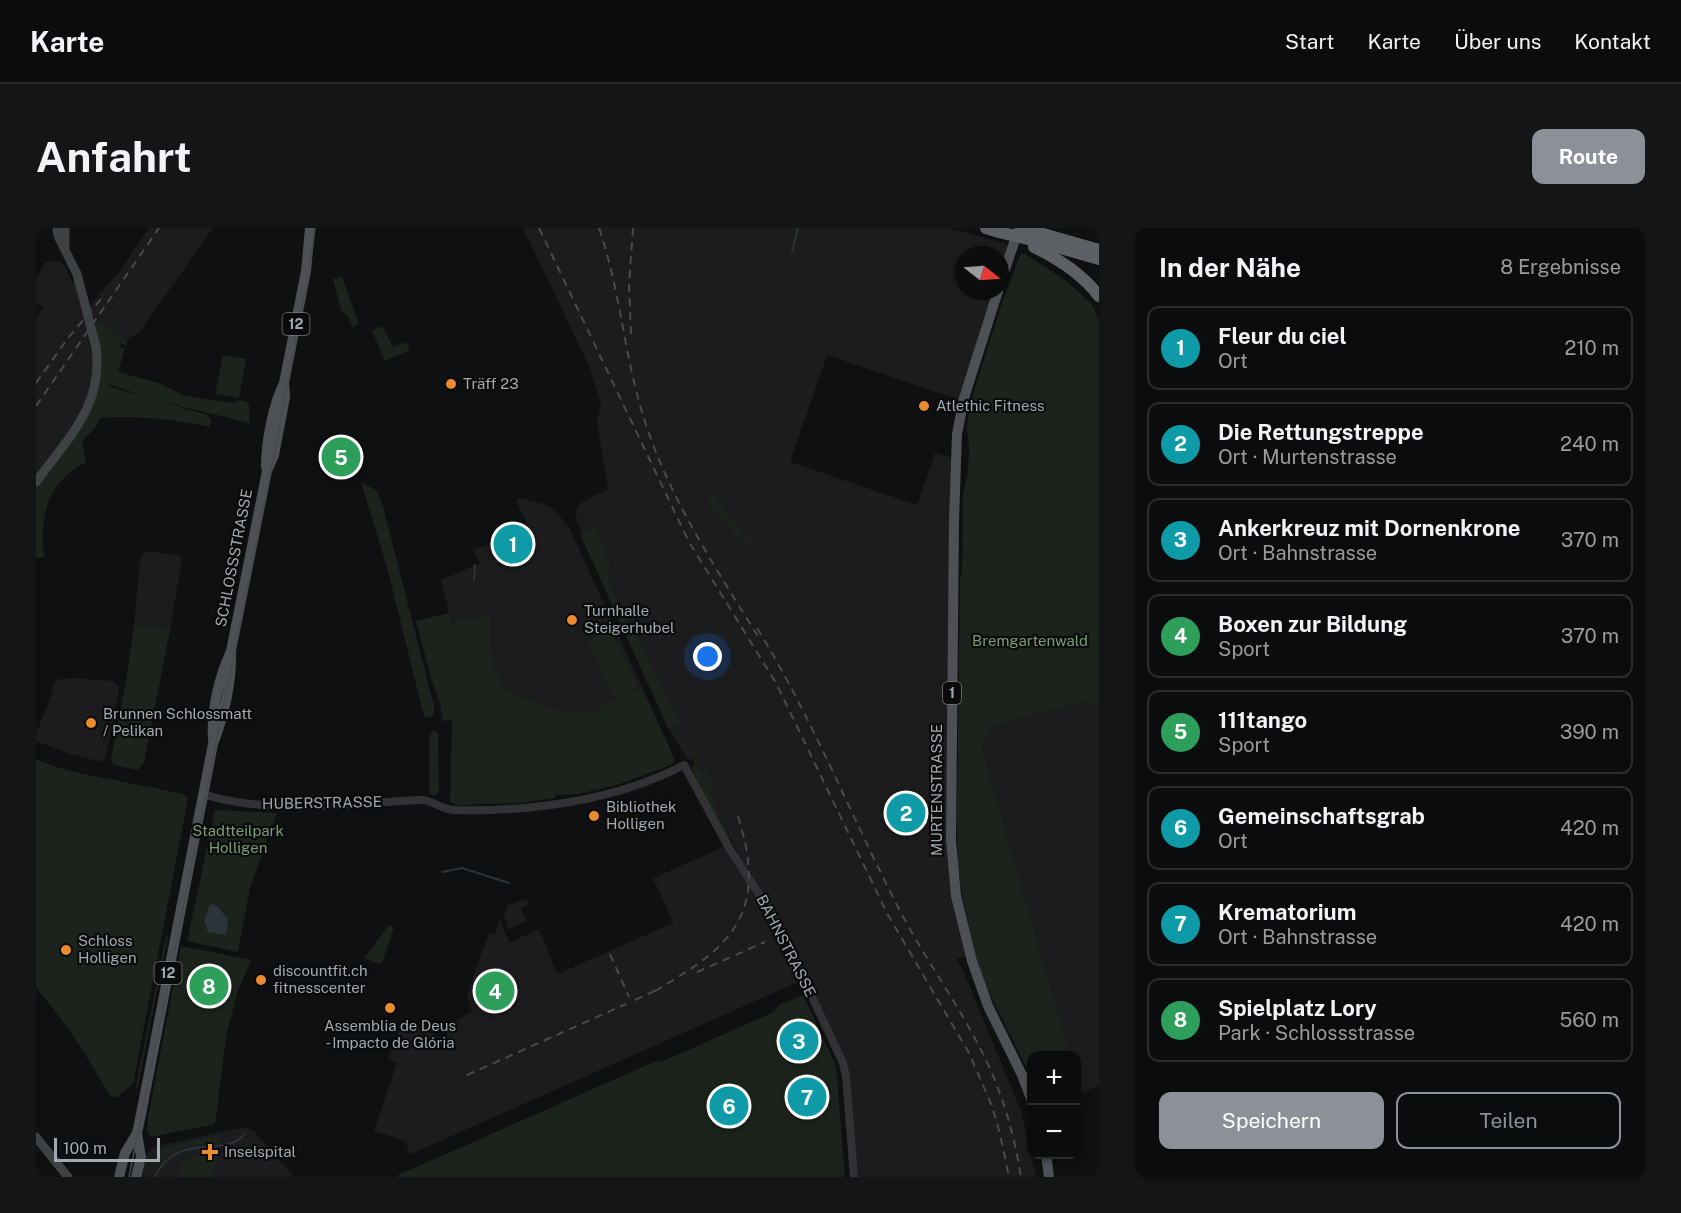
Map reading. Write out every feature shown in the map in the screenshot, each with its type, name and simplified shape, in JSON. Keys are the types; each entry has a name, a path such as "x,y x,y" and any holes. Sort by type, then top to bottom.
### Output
{"highway":[{"path":"986,228 1037,240 1099,250"},
{"path":"1021,228 1080,276 1099,296"},
{"path":"1037,240 1099,259"}],"main road":[{"path":"36,482 82,418 90,403 97,379 96,347 77,274 58,236 57,228"},
{"path":"65,228 65,252"},
{"path":"1009,260 1021,228"},
{"name":"SCHLOSSSTRASSE","path":"119,1177 125,1153 137,1133 213,744 220,727 231,669 231,651 267,471 266,454 278,396 284,383 306,271 310,230"},
{"name":"MURTENSTRASSE","path":"995,300 964,398 957,434 951,840 956,896 972,961 988,1006 1027,1088"},
{"name":"SCHLOSSSTRASSE","path":"136,1177 141,1157 137,1133"},
{"path":"36,1137 68,1177"},
{"path":"1047,1159 1049,1177"}],"street":[{"name":"HUBERSTRASSE","path":"203,794 235,801 271,805 350,805 426,799 446,810 474,810 556,804 609,792 665,774 684,765"},
{"name":"BAHNSTRASSE","path":"684,765 729,848 777,922 843,1063 854,1177"}],"shaded area":[{"path":"149,228 213,228 138,334 127,341 100,322 93,398 36,483 36,318 43,307 36,304 36,280 45,262 59,261 65,266 72,282 78,280 87,309 122,268"},
{"path":"523,228 948,228 1014,246 1009,260 1009,246 955,246 955,300 995,300 962,401 827,355 790,462 917,505 935,453 956,459 949,841 967,956 956,959 962,968 1021,1111 1027,1137 1027,1159 1032,1159 1036,1177 854,1177 846,1076 806,984 738,854 709,792 714,789 707,769 701,771 694,758 688,760 668,728 670,727 576,519 580,503 608,489 597,421 601,405 589,366"},
{"path":"520,498 547,505 569,527 642,687 614,699 591,713 552,709 505,689 491,659 490,614 486,620 466,631 451,621 441,580 480,563 473,550 527,527 540,553 516,500"},
{"path":"145,551 178,555 182,559 170,630 134,625 140,558"},
{"path":"73,678 113,681 118,685 119,690 106,755 102,762 67,753 36,741 36,733 55,681"},
{"path":"1082,702 1094,705 1099,711 1099,1086 1081,1093 1081,1051 1069,1051 982,748 984,738 993,726"},
{"path":"725,846 769,917 798,982 409,1155 406,1141 374,1131 397,1063 388,1059 403,1020 444,1039 456,1020 472,1012 467,997 469,988 489,933 494,935 500,918 509,943 539,929 555,969 560,973 673,923 652,879"},
{"path":"527,899 529,904 521,908 527,921 508,929 504,914 508,905"},
{"path":"210,904 216,905 228,919 226,935 208,932 204,921"},
{"name":"Inselspital","path":"245,1127 255,1132 294,1177 139,1177 144,1157 153,1147"}],"green space":[{"name":"Bremgartenwald","path":"1021,254 1025,254 1065,280 1091,303 1099,320 1099,711 1094,705 1082,702 993,726 984,738 982,748 1069,1051 1027,1051 1027,1069 986,986 977,961 962,896 958,864 957,822 960,577 962,573 963,493 968,473 969,406 1003,300 1009,300 1009,285"},
{"path":"342,277 359,324 352,327 346,313 342,313 333,279"},
{"path":"100,322 127,341 127,345 121,344 120,347 125,349 118,372 159,383 185,396 233,403 241,400 249,403 250,423 160,401 207,415 211,420 210,427 155,419 100,418 96,427 82,441 86,462 62,480 48,502 43,528 44,557 36,558 36,483 93,398 93,330","holes":["109,384 151,399 108,386"]},
{"path":"382,326 394,347 406,342 410,350 385,361 372,331"},
{"path":"223,355 246,359 239,398 215,394"},
{"path":"361,482 376,490 382,503 434,706 434,714 430,718 424,716 387,567"},
{"path":"708,489 748,540 762,552 741,539 719,516 710,503"},
{"path":"594,528 607,556 606,561 609,562 609,585 675,712 679,723 668,728 580,534"},
{"path":"485,612 490,614 491,659 505,689 552,709 591,713 614,699 642,687 674,758 673,764 617,785 578,794 555,795 555,798 520,803 459,805 450,802 452,720 443,721 416,621 449,613 455,626 454,618 479,620"},
{"path":"134,625 170,630 144,762 138,770 113,765 111,758"},
{"path":"611,630 638,687 614,697 588,641"},
{"path":"434,730 438,733 439,792 435,796 430,794 429,789 429,735"},
{"path":"694,758 701,772 707,769 715,790 710,792 737,855 692,774 694,771 691,768 695,765"},
{"path":"36,760 69,771 184,794 188,799 133,1084 117,1097 111,1097 76,1041 36,988"},
{"name":"Stadtteilpark Holligen","path":"215,810 277,813 250,888 238,952 187,941"},
{"path":"389,925 394,927 382,963 364,958"},
{"path":"166,936 168,936 137,1091 136,1086"},
{"path":"181,946 251,960 238,991 227,1031 215,1124 151,1137 147,1132 148,1117"},
{"path":"803,995 836,1066 845,1177 394,1177 654,1062 663,1061 774,1012 779,1005"},
{"path":"219,1135 221,1139 218,1142 184,1147 170,1154 157,1166 150,1163 158,1154 156,1150"},
{"path":"196,1155 217,1158 211,1177 176,1177 184,1160"}],"waterway":[{"path":"792,251 798,228"},
{"path":"474,580 475,565"},
{"path":"442,872 462,868 509,883"},
{"path":"155,1177 164,1163 175,1154 188,1149 226,1145 236,1141 244,1134"}],"tram line":[{"path":"129,1177 274,455 315,228"}],"railway":[{"path":"36,406 159,228"},
{"path":"539,228 689,542 776,683 888,915 969,1053 992,1106 1009,1177"},
{"path":"599,228 612,274 631,369 653,445 694,530 759,638"},
{"path":"631,334 629,285 633,228"},
{"path":"36,383 68,338 102,298"},
{"path":"757,628 813,731 898,907 988,1063 1006,1111 1021,1177"},
{"path":"655,991 693,968 709,955 736,925 744,907 748,886 748,862 737,812"},
{"path":"697,972 765,942"},
{"path":"610,954 629,997"},
{"path":"635,1000 661,988"},
{"path":"467,1075 626,1004"}],"place":[{"name":"Träff 23","path":"451,384"},
{"name":"Atlethic Fitness","path":"924,406"},
{"name":"111tango","path":"341,457"},
{"name":"Fleur du ciel","path":"513,544"},
{"name":"Turnhalle Steigerhubel","path":"572,620"},
{"name":"Brunnen Schlossmatt / Pelikan","path":"91,723"},
{"name":"Die Rettungstreppe","path":"906,813"},
{"name":"Bibliothek Holligen","path":"594,816"},
{"name":"Schloss Holligen","path":"66,950"},
{"name":"discountfit.ch fitnesscenter","path":"261,980"},
{"name":"Spielplatz Lory","path":"209,986"},
{"name":"Boxen zur Bildung","path":"495,991"},
{"name":"Assemblia de Deus - Impacto de Glória","path":"390,1008"},
{"name":"Ankerkreuz mit Dornenkrone","path":"799,1041"},
{"name":"Krematorium","path":"807,1097"},
{"name":"Gemeinschaftsgrab","path":"729,1106"},
{"name":"Inselspital","path":"210,1152"}]}
